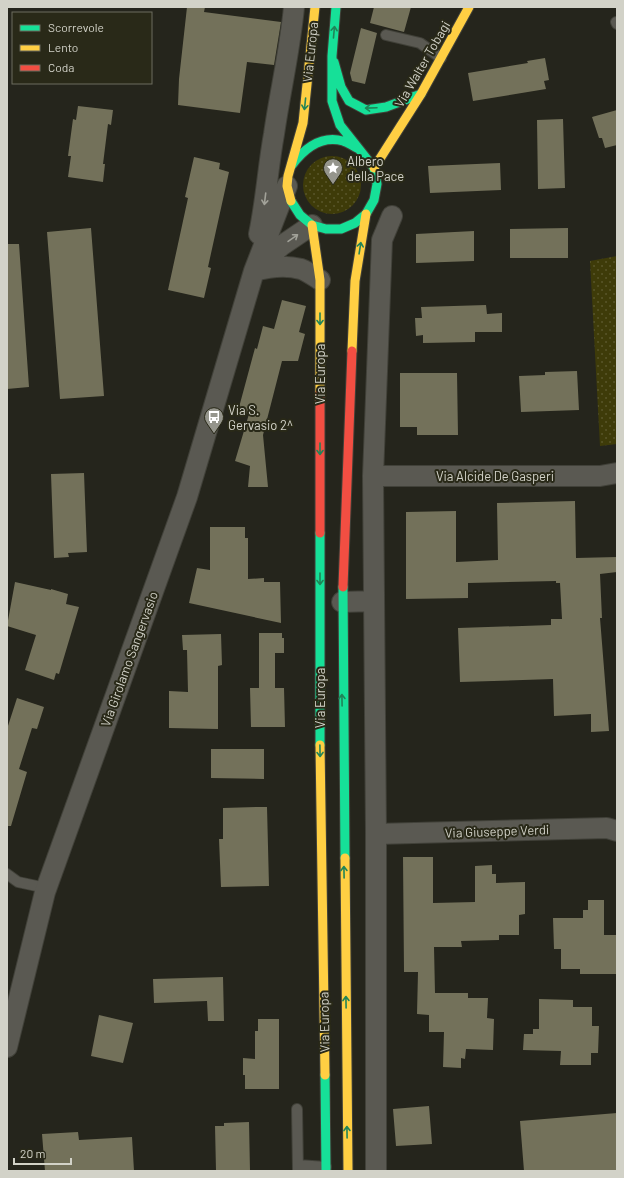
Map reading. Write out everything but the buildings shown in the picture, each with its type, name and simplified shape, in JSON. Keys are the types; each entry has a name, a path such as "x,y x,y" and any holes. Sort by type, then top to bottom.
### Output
{"main road":[{"name":"Via Europa","path":"315,7 303,123 288,176 287,186 291,202 300,215 312,225 326,229 341,229 355,223 366,214"},
{"name":"Via Europa","path":"336,7 332,56 332,101 340,125 362,149 374,168 377,184 374,200 366,214 355,281 342,602 348,1171"},
{"name":"Via Walter Tobagi","path":"374,168 422,94 469,7"},
{"path":"332,56 342,87 349,101 366,110 386,107 422,94"},
{"name":"Via Walter Tobagi","path":"381,141 395,134"},
{"name":"Via Europa","path":"291,167 300,154 312,144 327,140 343,142 362,149"},
{"name":"Via Europa","path":"312,225 320,280 320,734 326,1169"}],"street":[{"path":"257,262 258,237 263,216 270,161 292,31 294,7"},
{"path":"270,161 291,167"},
{"name":"Via Girolamo Sangervasio","path":"7,1047 46,888 187,497 257,262 287,186"},
{"path":"376,1171 376,834 373,476 382,240 392,216"},
{"path":"257,262 312,225"},
{"path":"257,262 266,268 285,267 301,270 320,280"},
{"name":"Via Alcide De Gasperi","path":"373,476 600,476 617,473"},
{"path":"342,602 374,602"},
{"name":"Via Giuseppe Verdi","path":"376,834 607,828 617,831"},
{"path":"344,899 376,899"}],"lane":[{"path":"386,35 420,43 442,58"},
{"path":"7,874 18,882 46,888"},
{"path":"297,1109 298,1168 326,1169"}],"shaded area":[{"path":"326,156 338,156 353,164 361,179 361,191 353,206 338,214 326,214 311,206 303,191 303,179 311,164"},
{"path":"617,256 617,444 600,446 590,261"}],"traffic: fast":[{"path":"291,201 300,215 312,225 326,229 341,229 355,223 366,214 374,200 377,184 374,168 340,125 332,101 332,56 336,7"},
{"path":"334,62 341,87 349,101 366,110 386,107 421,94"},
{"path":"292,165 308,149 327,140 347,142 357,148"},
{"path":"320,533 320,745"},
{"path":"343,587 345,858"},
{"path":"325,1075 326,1171"}],"traffic: slow":[{"path":"291,201 287,186 288,176 303,123 315,7"},
{"path":"374,168 421,94 469,7"},
{"path":"352,351 355,281 366,214"},
{"path":"312,225 320,280 320,393"},
{"path":"320,745 325,1075"},
{"path":"345,858 348,1171"}],"traffic: jam":[{"path":"343,587 352,351"},
{"path":"320,393 320,533"}],"place":[{"name":"Albero della Pace","path":"333,185"},
{"name":"Via S. Gervasio 2^","path":"214,434"}]}
